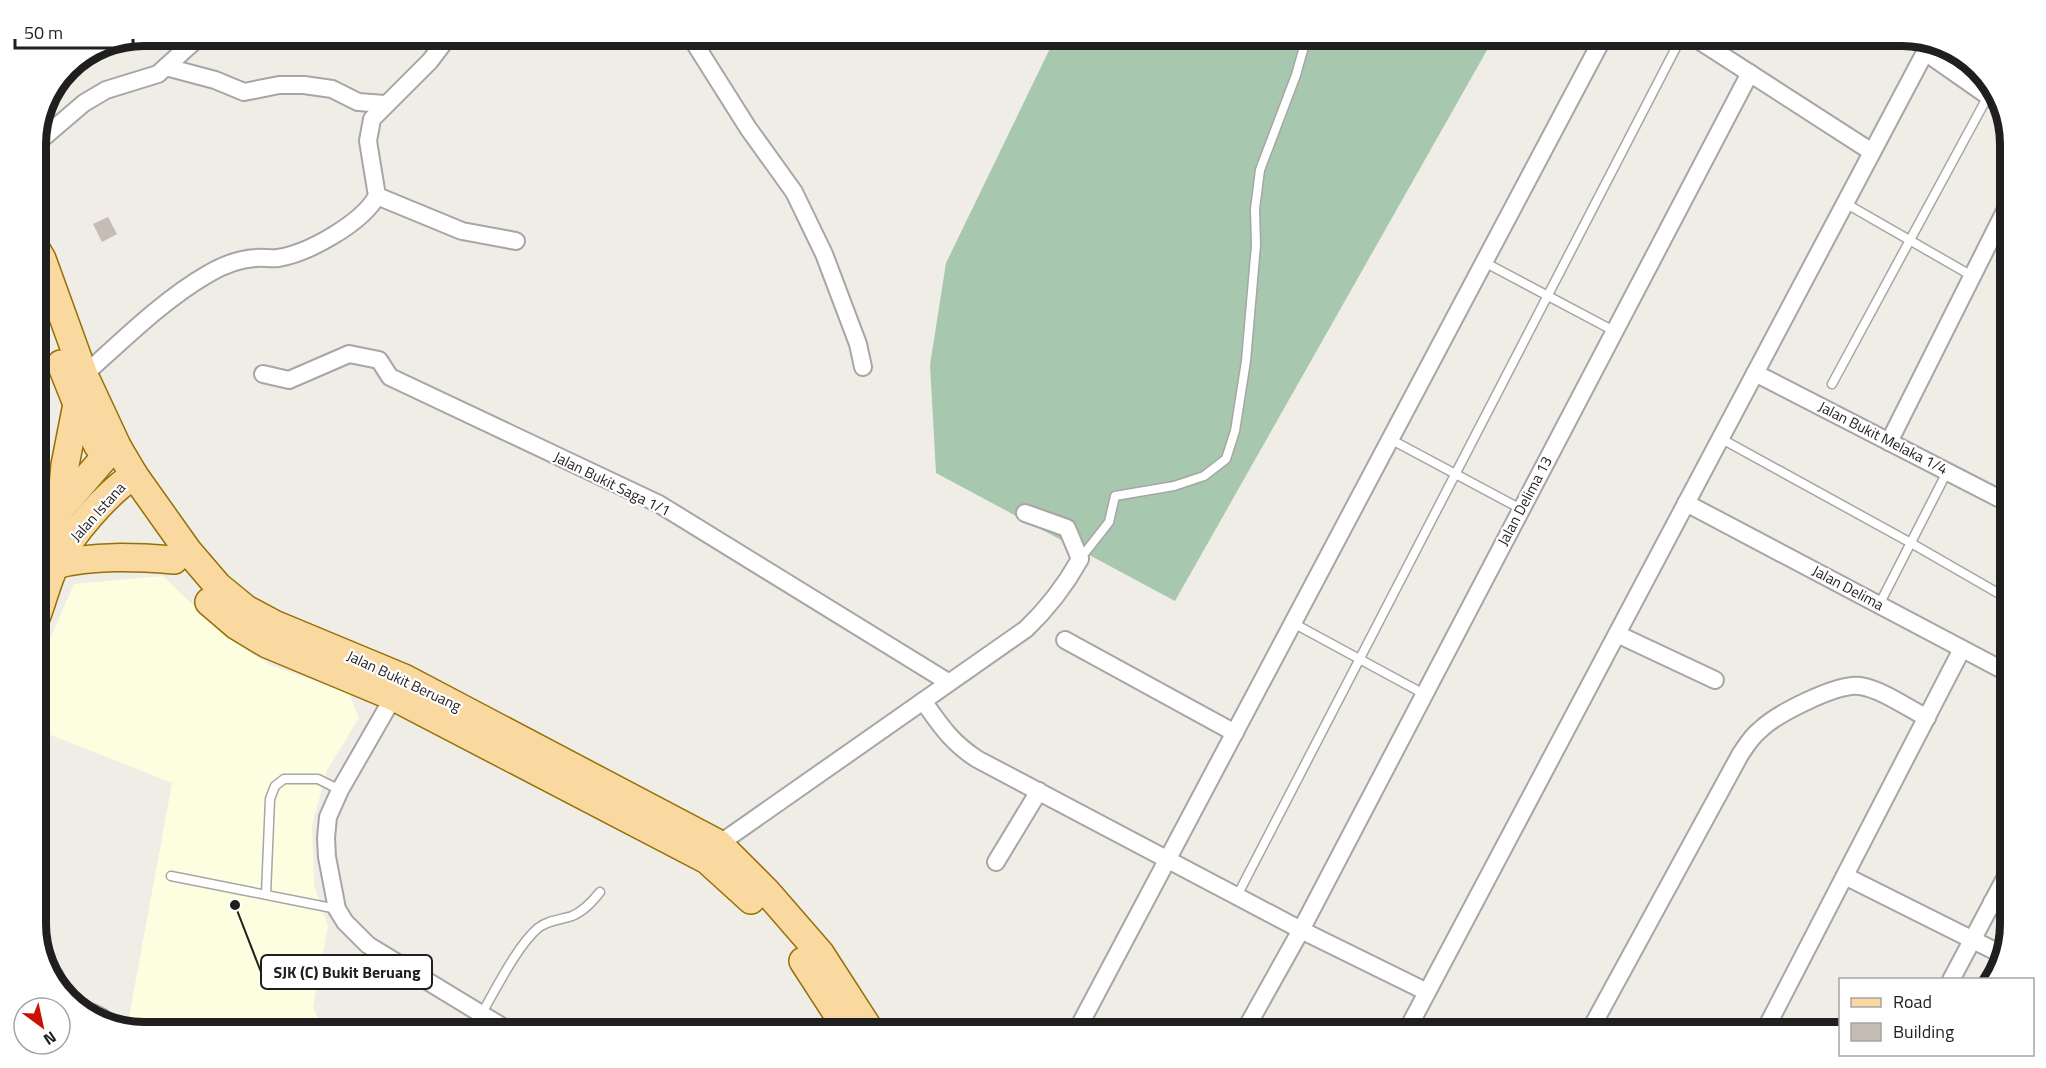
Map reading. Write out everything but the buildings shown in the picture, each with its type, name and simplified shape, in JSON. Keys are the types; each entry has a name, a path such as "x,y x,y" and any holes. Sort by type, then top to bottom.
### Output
{"main road":[{"name":"Jalan Bukit Beruang","path":"47,273 111,453"},
{"name":"Jalan Bukit Beruang","path":"47,327 76,404 128,480 174,560 207,601 237,626 267,644 399,687 707,860 753,903 804,961 843,1022"},
{"path":"61,508 65,465 76,404"},
{"name":"Jalan Istana","path":"47,557 61,508 111,453"},
{"name":"Jalan Bukit Beruang","path":"128,480 218,586 246,609 719,844 767,892 820,953 865,1022"},
{"name":"Jalan Istana","path":"47,560 128,480"},
{"path":"47,561 140,557 174,560"}],"street":[{"path":"48,134 84,103 106,90 128,82 148,79 158,74 189,46"},
{"path":"84,375 172,298 208,274 243,259 275,259 309,249 334,235 365,212 377,196 368,141 372,119 430,61 441,46"},
{"path":"696,46 748,128 794,192 824,254 858,344 863,367"},
{"path":"1081,1022 1599,46"},
{"path":"1708,46 1872,152"},
{"path":"1411,1022 1926,50"},
{"path":"1936,54 1984,92"},
{"path":"166,67 215,80 244,92 279,86 304,85 332,89 358,102 385,104"},
{"name":"Jalan Delima 13","path":"1250,1022 1301,930 1750,73"},
{"path":"377,196 462,231 516,241"},
{"path":"1889,442 1999,222"},
{"name":"Jalan Bukit Saga 1/1","path":"263,374 289,380 349,354 379,360 390,377 659,504 948,682"},
{"name":"Jalan Bukit Melaka 1/4","path":"1755,373 1999,499"},
{"name":"Jalan Delima","path":"1686,503 2000,669"},
{"path":"719,844 1026,629 1048,607 1067,582 1080,559 1067,528 1025,513"},
{"path":"1617,634 1715,680"},
{"path":"1065,640 1235,733"},
{"path":"1769,1022 1962,649"},
{"path":"1594,1022 1740,755 1760,729 1774,719 1828,692 1843,686 1857,685 1869,688 1927,718"},
{"path":"399,687 340,790 328,817 327,856 337,909 345,922 368,945 496,1022"},
{"path":"924,701 945,732 958,746 977,759 1301,930 1427,992"},
{"path":"996,862 1039,791"},
{"path":"1845,876 1995,951"},
{"path":"1952,978 2000,887"},
{"path":"1992,902 2000,906"}],"lane":[{"path":"1080,559 1109,522 1115,496 1174,486 1204,476 1226,459 1235,431 1246,362 1256,245 1255,209 1260,170 1296,75 1304,46"},
{"path":"1237,896 1677,46"},
{"path":"1832,384 1909,240 1990,104"},
{"path":"1845,202 1972,276"},
{"path":"1484,262 1614,331"},
{"path":"1720,438 2000,594"},
{"path":"1390,439 1521,509"},
{"path":"1879,604 1947,472"},
{"path":"1293,624 1425,694"},
{"path":"266,894 270,799 275,786 284,779 309,778 318,779 340,790"},
{"path":"171,876 337,909"},
{"path":"482,1013 525,942 538,928 549,921 575,915 589,906 600,892"}],"shaded area":[{"path":"1051,46 1489,46 1175,601 936,473 930,365 946,263"},
{"path":"163,576 226,637 270,665 349,693 359,718 327,770 312,825 314,885 328,926 313,1007 320,1022 128,1020 172,783 47,733 47,646 74,584"}],"place":[{"name":"SJK (C) Bukit Beruang","path":"235,905"}]}
